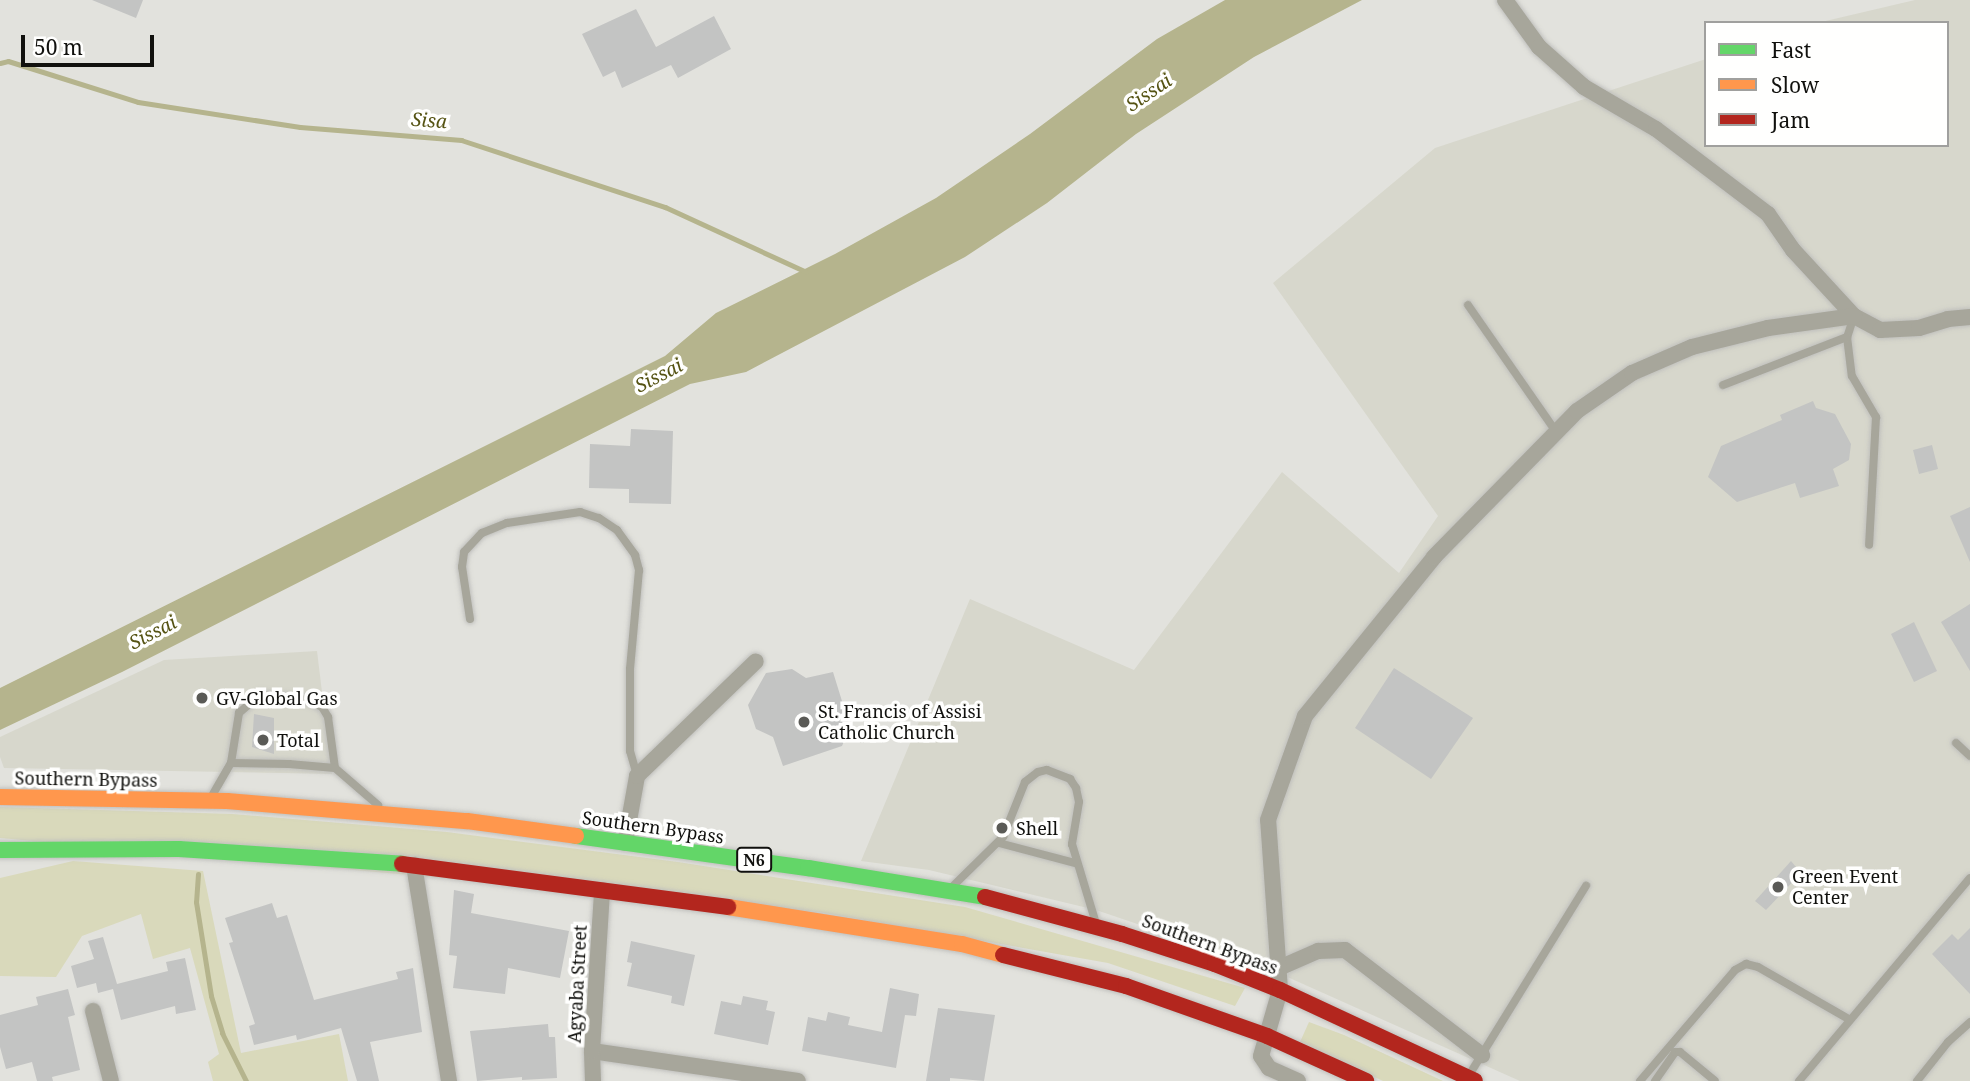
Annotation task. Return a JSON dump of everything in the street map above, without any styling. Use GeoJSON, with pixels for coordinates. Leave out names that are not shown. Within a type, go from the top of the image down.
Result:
{"type":"FeatureCollection","features":[{"type":"Feature","properties":{"kind":"highway","name":"Southern Bypass"},"geometry":{"type":"LineString","coordinates":[[0,797],[210,800],[467,821],[808,867],[986,897],[1097,927],[1215,964],[1280,990],[1471,1079]]}},
{"type":"Feature","properties":{"kind":"highway"},"geometry":{"type":"LineString","coordinates":[[0,850],[179,849],[414,866],[780,914],[962,944],[1126,986],[1268,1036],[1366,1081]]}},
{"type":"Feature","properties":{"kind":"street"},"geometry":{"type":"LineString","coordinates":[[1505,0],[1539,47],[1584,88],[1656,129],[1768,214],[1793,250],[1854,316],[1880,330],[1919,328],[1948,319],[1970,317]]}},
{"type":"Feature","properties":{"kind":"street"},"geometry":{"type":"LineString","coordinates":[[1298,1081],[1269,1068],[1261,1056],[1280,990],[1268,820],[1306,716],[1434,557],[1555,430],[1577,411],[1632,373],[1692,347],[1768,328],[1854,316]]}},
{"type":"Feature","properties":{"kind":"street"},"geometry":{"type":"LineString","coordinates":[[625,843],[637,776],[756,661]]}},
{"type":"Feature","properties":{"kind":"street"},"geometry":{"type":"LineString","coordinates":[[414,866],[449,1081]]}},
{"type":"Feature","properties":{"kind":"street","name":"Agyaba Street"},"geometry":{"type":"LineString","coordinates":[[593,1081],[592,1051],[602,890]]}},
{"type":"Feature","properties":{"kind":"street"},"geometry":{"type":"LineString","coordinates":[[1279,968],[1318,951],[1345,950],[1482,1055]]}},
{"type":"Feature","properties":{"kind":"street"},"geometry":{"type":"LineString","coordinates":[[93,1011],[111,1081]]}},
{"type":"Feature","properties":{"kind":"street"},"geometry":{"type":"LineString","coordinates":[[592,1051],[798,1081]]}},
{"type":"Feature","properties":{"kind":"lane"},"geometry":{"type":"LineString","coordinates":[[1468,304],[1555,430]]}},
{"type":"Feature","properties":{"kind":"lane"},"geometry":{"type":"LineString","coordinates":[[1854,316],[1847,337],[1852,376],[1876,417],[1869,545]]}},
{"type":"Feature","properties":{"kind":"lane"},"geometry":{"type":"LineString","coordinates":[[1723,386],[1847,337]]}},
{"type":"Feature","properties":{"kind":"lane"},"geometry":{"type":"LineString","coordinates":[[470,619],[462,567],[464,552],[482,533],[507,523],[580,512],[599,518],[617,530],[635,555],[639,570],[630,669],[630,751],[637,776]]}},
{"type":"Feature","properties":{"kind":"lane"},"geometry":{"type":"LineString","coordinates":[[210,800],[232,763],[239,713],[260,695],[308,700],[322,707],[328,717],[335,768]]}},
{"type":"Feature","properties":{"kind":"lane"},"geometry":{"type":"LineString","coordinates":[[1956,743],[1970,756]]}},
{"type":"Feature","properties":{"kind":"lane"},"geometry":{"type":"LineString","coordinates":[[232,763],[335,768],[388,814]]}},
{"type":"Feature","properties":{"kind":"lane"},"geometry":{"type":"LineString","coordinates":[[948,891],[999,843],[1025,782],[1038,772],[1047,770],[1070,779],[1076,788],[1079,802],[1072,844],[1097,927]]}},
{"type":"Feature","properties":{"kind":"lane"},"geometry":{"type":"LineString","coordinates":[[999,843],[1076,863]]}},
{"type":"Feature","properties":{"kind":"lane"},"geometry":{"type":"LineString","coordinates":[[1799,1081],[1970,878]]}},
{"type":"Feature","properties":{"kind":"lane"},"geometry":{"type":"LineString","coordinates":[[1471,1079],[1482,1055],[1586,886]]}},
{"type":"Feature","properties":{"kind":"lane"},"geometry":{"type":"LineString","coordinates":[[1640,1081],[1735,970],[1746,964],[1758,967],[1850,1020]]}},
{"type":"Feature","properties":{"kind":"lane"},"geometry":{"type":"LineString","coordinates":[[1917,1081],[1948,1042],[1970,1022]]}},
{"type":"Feature","properties":{"kind":"lane"},"geometry":{"type":"LineString","coordinates":[[1655,1081],[1675,1052],[1679,1052],[1715,1081]]}},
{"type":"Feature","properties":{"kind":"shaded area"},"geometry":{"type":"Polygon","coordinates":[[[1915,0],[1970,0],[1970,1081],[1520,1081],[1265,967],[1096,910],[929,870],[861,861],[970,599],[1134,670],[1282,472],[1399,573],[1438,516],[1273,283],[1435,148],[1704,60],[1704,147],[1949,147],[1949,21],[1826,21],[1915,0]]]}},
{"type":"Feature","properties":{"kind":"shaded area","name":"GV-Global Gas"},"geometry":{"type":"Polygon","coordinates":[[[317,651],[332,774],[4,768],[0,757],[0,737],[164,660],[317,651]]]}},
{"type":"Feature","properties":{"kind":"shaded area"},"geometry":{"type":"Polygon","coordinates":[[[0,807],[232,814],[447,832],[678,862],[965,907],[1245,988],[1235,1006],[1108,963],[819,912],[0,838],[0,807]]]}},
{"type":"Feature","properties":{"kind":"shaded area"},"geometry":{"type":"Polygon","coordinates":[[[73,861],[203,871],[241,1053],[339,1034],[348,1081],[213,1081],[208,1062],[219,1054],[190,948],[153,959],[141,914],[82,936],[56,977],[0,976],[0,878],[73,861]]]}},
{"type":"Feature","properties":{"kind":"shaded area"},"geometry":{"type":"Polygon","coordinates":[[[1309,1022],[1344,1035],[1443,1081],[1383,1081],[1300,1042],[1309,1022]]]}},
{"type":"Feature","properties":{"kind":"water","name":"Sissai"},"geometry":{"type":"Polygon","coordinates":[[[1225,0],[1362,0],[1254,57],[1136,134],[1047,203],[965,257],[746,372],[690,384],[122,672],[0,730],[0,688],[665,356],[716,313],[835,254],[936,198],[1030,134],[1157,39],[1225,0]]]}},
{"type":"Feature","properties":{"kind":"building"},"geometry":{"type":"Polygon","coordinates":[[[92,0],[143,0],[136,18],[92,0]]]}},
{"type":"Feature","properties":{"kind":"building"},"geometry":{"type":"Polygon","coordinates":[[[636,9],[656,47],[714,16],[731,49],[678,78],[671,65],[622,88],[615,71],[603,77],[582,34],[636,9]]]}},
{"type":"Feature","properties":{"kind":"building"},"geometry":{"type":"Polygon","coordinates":[[[1813,401],[1816,408],[1835,414],[1851,444],[1849,460],[1833,469],[1839,486],[1800,498],[1795,483],[1737,502],[1708,477],[1721,446],[1782,420],[1780,415],[1813,401]]]}},
{"type":"Feature","properties":{"kind":"building"},"geometry":{"type":"Polygon","coordinates":[[[631,429],[673,431],[671,504],[629,503],[629,489],[589,488],[590,444],[630,446],[631,429]]]}},
{"type":"Feature","properties":{"kind":"building"},"geometry":{"type":"Polygon","coordinates":[[[1932,445],[1938,469],[1919,474],[1913,450],[1932,445]]]}},
{"type":"Feature","properties":{"kind":"building"},"geometry":{"type":"Polygon","coordinates":[[[1970,507],[1970,562],[1950,516],[1970,507]]]}},
{"type":"Feature","properties":{"kind":"building"},"geometry":{"type":"Polygon","coordinates":[[[1970,604],[1970,671],[1941,622],[1970,604]]]}},
{"type":"Feature","properties":{"kind":"building"},"geometry":{"type":"Polygon","coordinates":[[[1914,622],[1937,671],[1914,682],[1891,634],[1914,622]]]}},
{"type":"Feature","properties":{"kind":"building"},"geometry":{"type":"Polygon","coordinates":[[[1394,668],[1473,718],[1431,779],[1355,728],[1394,668]]]}},
{"type":"Feature","properties":{"kind":"building"},"geometry":{"type":"Polygon","coordinates":[[[792,669],[806,678],[833,672],[850,727],[842,746],[783,766],[773,737],[756,729],[748,705],[766,673],[792,669]]]}},
{"type":"Feature","properties":{"kind":"building","name":"Total"},"geometry":{"type":"Polygon","coordinates":[[[254,714],[274,718],[274,754],[252,747],[254,714]]]}},
{"type":"Feature","properties":{"kind":"building","name":"Green Event Center"},"geometry":{"type":"Polygon","coordinates":[[[1791,861],[1801,873],[1766,910],[1755,901],[1791,861]]]}},
{"type":"Feature","properties":{"kind":"building"},"geometry":{"type":"Polygon","coordinates":[[[454,890],[474,894],[471,913],[569,931],[560,978],[508,968],[505,994],[453,988],[457,956],[449,955],[454,890]]]}},
{"type":"Feature","properties":{"kind":"building"},"geometry":{"type":"Polygon","coordinates":[[[272,903],[277,918],[287,915],[314,1000],[398,979],[396,972],[413,968],[422,1032],[370,1042],[379,1081],[357,1081],[341,1028],[297,1040],[296,1035],[254,1045],[249,1026],[255,1024],[229,943],[233,942],[225,918],[272,903]]]}},
{"type":"Feature","properties":{"kind":"building"},"geometry":{"type":"Polygon","coordinates":[[[1970,928],[1970,994],[1932,954],[1952,934],[1958,940],[1970,928]]]}},
{"type":"Feature","properties":{"kind":"building"},"geometry":{"type":"Polygon","coordinates":[[[103,937],[117,984],[168,971],[166,962],[185,958],[196,1010],[176,1014],[175,1006],[121,1020],[113,989],[98,993],[96,983],[77,988],[71,966],[94,959],[88,941],[103,937]]]}},
{"type":"Feature","properties":{"kind":"building"},"geometry":{"type":"Polygon","coordinates":[[[631,941],[695,955],[684,1006],[671,1003],[672,996],[627,986],[632,963],[627,962],[631,941]]]}},
{"type":"Feature","properties":{"kind":"building"},"geometry":{"type":"Polygon","coordinates":[[[890,988],[919,994],[916,1016],[905,1015],[896,1068],[802,1051],[808,1017],[826,1021],[828,1012],[850,1017],[848,1025],[882,1032],[890,988]]]}},
{"type":"Feature","properties":{"kind":"building"},"geometry":{"type":"Polygon","coordinates":[[[68,989],[75,1015],[68,1017],[80,1070],[52,1077],[53,1081],[37,1081],[32,1062],[6,1069],[0,1047],[0,1015],[38,1005],[36,997],[68,989]]]}},
{"type":"Feature","properties":{"kind":"building"},"geometry":{"type":"Polygon","coordinates":[[[743,996],[768,1001],[766,1010],[775,1012],[768,1045],[714,1034],[721,1001],[741,1005],[743,996]]]}},
{"type":"Feature","properties":{"kind":"building"},"geometry":{"type":"Polygon","coordinates":[[[938,1008],[995,1015],[984,1081],[950,1078],[950,1081],[926,1081],[938,1008]]]}},
{"type":"Feature","properties":{"kind":"building"},"geometry":{"type":"Polygon","coordinates":[[[548,1024],[549,1037],[555,1037],[557,1078],[522,1080],[522,1077],[477,1081],[470,1031],[548,1024]]]}},
{"type":"Feature","properties":{"kind":"waterway","name":"Sisa"},"geometry":{"type":"LineString","coordinates":[[0,63],[8,61],[138,102],[300,127],[461,140],[665,207],[806,272]]}},
{"type":"Feature","properties":{"kind":"waterway"},"geometry":{"type":"LineString","coordinates":[[198,874],[196,902],[211,996],[222,1033],[246,1081]]}},
{"type":"Feature","properties":{"kind":"traffic: fast"},"geometry":{"type":"LineString","coordinates":[[576,836],[808,868],[985,897]]}},
{"type":"Feature","properties":{"kind":"traffic: fast"},"geometry":{"type":"LineString","coordinates":[[0,850],[179,849],[402,864]]}},
{"type":"Feature","properties":{"kind":"traffic: slow"},"geometry":{"type":"LineString","coordinates":[[0,797],[227,801],[467,821],[576,836]]}},
{"type":"Feature","properties":{"kind":"traffic: slow"},"geometry":{"type":"LineString","coordinates":[[728,907],[962,944],[1003,955]]}},
{"type":"Feature","properties":{"kind":"traffic: jam"},"geometry":{"type":"LineString","coordinates":[[402,864],[728,907]]}},
{"type":"Feature","properties":{"kind":"traffic: jam"},"geometry":{"type":"LineString","coordinates":[[985,897],[1122,934],[1215,964],[1280,990],[1475,1081]]}},
{"type":"Feature","properties":{"kind":"traffic: jam"},"geometry":{"type":"LineString","coordinates":[[1003,955],[1126,986],[1267,1036],[1366,1081]]}},
{"type":"Feature","properties":{"kind":"place","name":"GV-Global Gas"},"geometry":{"type":"Point","coordinates":[202,698]}},
{"type":"Feature","properties":{"kind":"place","name":"St. Francis of Assisi Catholic Church"},"geometry":{"type":"Point","coordinates":[804,722]}},
{"type":"Feature","properties":{"kind":"place","name":"Total"},"geometry":{"type":"Point","coordinates":[263,740]}},
{"type":"Feature","properties":{"kind":"place","name":"Shell"},"geometry":{"type":"Point","coordinates":[1002,828]}},
{"type":"Feature","properties":{"kind":"place","name":"Green Event Center"},"geometry":{"type":"Point","coordinates":[1778,887]}}]}
